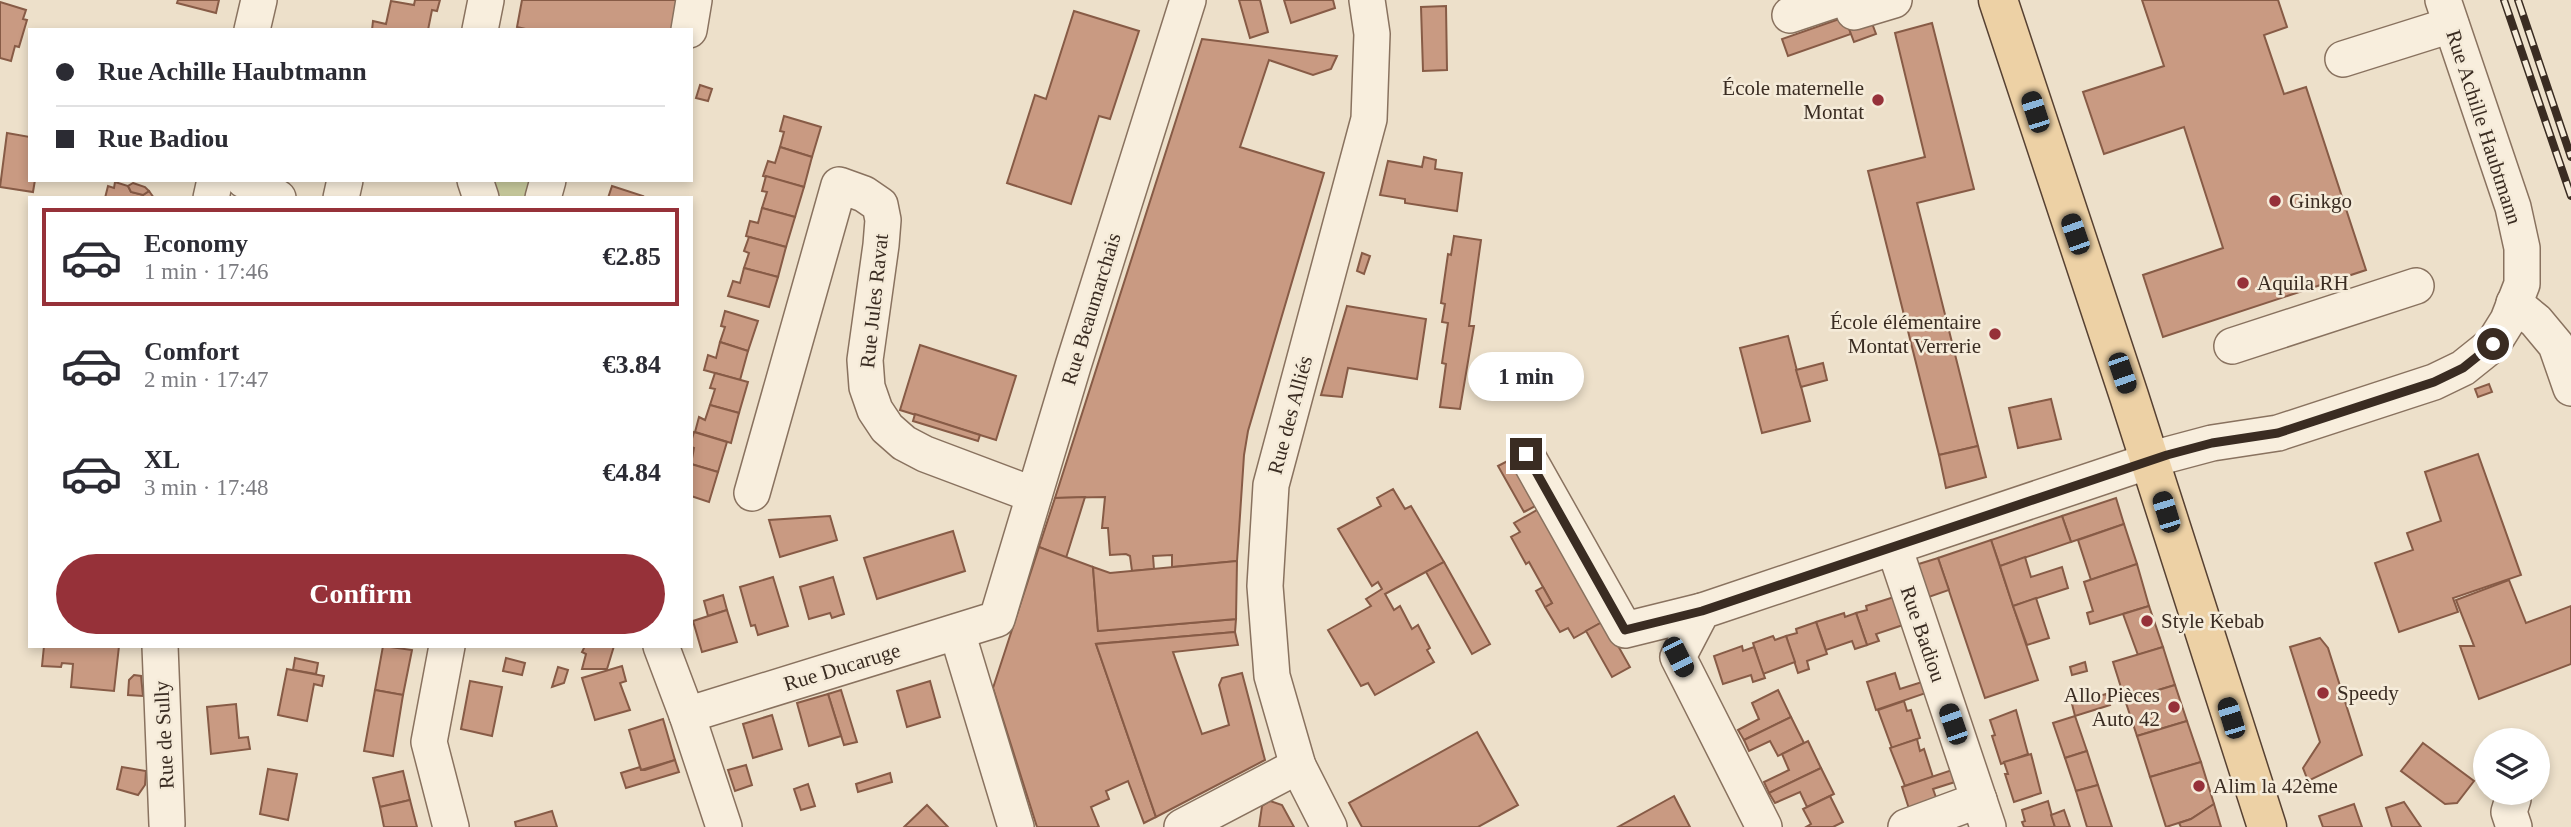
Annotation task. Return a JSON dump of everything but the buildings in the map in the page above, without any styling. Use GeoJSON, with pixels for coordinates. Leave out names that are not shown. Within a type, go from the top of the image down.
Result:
{"type":"FeatureCollection","features":[{"type":"Feature","properties":{"kind":"main road"},"geometry":{"type":"LineString","coordinates":[[1998,0],[2267,827]]}},
{"type":"Feature","properties":{"kind":"street"},"geometry":{"type":"LineString","coordinates":[[252,28],[259,0]]}},
{"type":"Feature","properties":{"kind":"street"},"geometry":{"type":"LineString","coordinates":[[689,28],[694,0]]}},
{"type":"Feature","properties":{"kind":"street","name":"Rue Beaumarchais"},"geometry":{"type":"LineString","coordinates":[[997,619],[1188,0]]}},
{"type":"Feature","properties":{"kind":"street","name":"Rue des Alliés"},"geometry":{"type":"LineString","coordinates":[[1329,827],[1298,766],[1272,676],[1265,586],[1271,485],[1369,119],[1372,34],[1367,0]]}},
{"type":"Feature","properties":{"kind":"street"},"geometry":{"type":"LineString","coordinates":[[1790,15],[1835,0]]}},
{"type":"Feature","properties":{"kind":"street"},"geometry":{"type":"LineString","coordinates":[[1850,0],[1854,12],[1894,0]]}},
{"type":"Feature","properties":{"kind":"street"},"geometry":{"type":"LineString","coordinates":[[2343,59],[2447,13]]}},
{"type":"Feature","properties":{"kind":"street","name":"Rue Achille Haubtmann"},"geometry":{"type":"LineString","coordinates":[[2150,461],[2212,443],[2278,433],[2434,382],[2463,368],[2493,344],[2508,320],[2522,284],[2522,248],[2513,207],[2447,13]]}},
{"type":"Feature","properties":{"kind":"street"},"geometry":{"type":"LineString","coordinates":[[248,182],[274,196]]}},
{"type":"Feature","properties":{"kind":"street","name":"Rue Jules Ravat"},"geometry":{"type":"LineString","coordinates":[[752,493],[839,185],[864,194],[880,205],[883,220],[865,360],[867,387],[875,410],[887,428],[904,443],[925,454],[1034,495]]}},
{"type":"Feature","properties":{"kind":"street"},"geometry":{"type":"LineString","coordinates":[[2232,346],[2416,286]]}},
{"type":"Feature","properties":{"kind":"street"},"geometry":{"type":"LineString","coordinates":[[2514,303],[2536,321],[2556,345],[2571,388]]}},
{"type":"Feature","properties":{"kind":"street"},"geometry":{"type":"LineString","coordinates":[[1526,454],[1625,630],[1702,611],[2150,461]]}},
{"type":"Feature","properties":{"kind":"street","name":"Rue Badiou"},"geometry":{"type":"LineString","coordinates":[[1894,547],[1983,814],[1906,827]]}},
{"type":"Feature","properties":{"kind":"street"},"geometry":{"type":"LineString","coordinates":[[1702,611],[1678,657],[1764,827]]}},
{"type":"Feature","properties":{"kind":"street","name":"Rue Ducaruge"},"geometry":{"type":"LineString","coordinates":[[687,715],[997,619]]}},
{"type":"Feature","properties":{"kind":"street"},"geometry":{"type":"LineString","coordinates":[[957,632],[1016,827]]}},
{"type":"Feature","properties":{"kind":"street","name":"Rue de Sully"},"geometry":{"type":"LineString","coordinates":[[160,648],[167,826]]}},
{"type":"Feature","properties":{"kind":"street"},"geometry":{"type":"LineString","coordinates":[[447,648],[429,742],[451,827]]}},
{"type":"Feature","properties":{"kind":"street"},"geometry":{"type":"LineString","coordinates":[[662,648],[724,827]]}},
{"type":"Feature","properties":{"kind":"street"},"geometry":{"type":"LineString","coordinates":[[1182,827],[1298,766]]}},
{"type":"Feature","properties":{"kind":"green space"},"geometry":{"type":"Polygon","coordinates":[[[493,182],[538,182],[528,196],[501,196],[493,182]]]}},
{"type":"Feature","properties":{"kind":"railway"},"geometry":{"type":"LineString","coordinates":[[2504,0],[2571,196]]}},
{"type":"Feature","properties":{"kind":"railway"},"geometry":{"type":"LineString","coordinates":[[2518,0],[2571,157]]}},
{"type":"Feature","properties":{"kind":"place","name":"École maternelle Montat"},"geometry":{"type":"Point","coordinates":[1878,100]}},
{"type":"Feature","properties":{"kind":"place","name":"Ginkgo"},"geometry":{"type":"Point","coordinates":[2275,201]}},
{"type":"Feature","properties":{"kind":"place","name":"Aquila RH"},"geometry":{"type":"Point","coordinates":[2243,283]}},
{"type":"Feature","properties":{"kind":"place","name":"École élémentaire Montat Verrerie"},"geometry":{"type":"Point","coordinates":[1995,334]}},
{"type":"Feature","properties":{"kind":"place","name":"Style Kebab"},"geometry":{"type":"Point","coordinates":[2147,621]}},
{"type":"Feature","properties":{"kind":"place","name":"Speedy"},"geometry":{"type":"Point","coordinates":[2323,693]}},
{"type":"Feature","properties":{"kind":"place","name":"Allo Pièces Auto 42"},"geometry":{"type":"Point","coordinates":[2174,707]}},
{"type":"Feature","properties":{"kind":"place","name":"Alim la 42ème"},"geometry":{"type":"Point","coordinates":[2199,786]}},
{"type":"Feature","properties":{"kind":"route"},"geometry":{"type":"LineString","coordinates":[[1526,454],[1625,630],[1702,611],[2167,455],[2212,443],[2278,433],[2434,382],[2463,368],[2493,344]]}}]}
